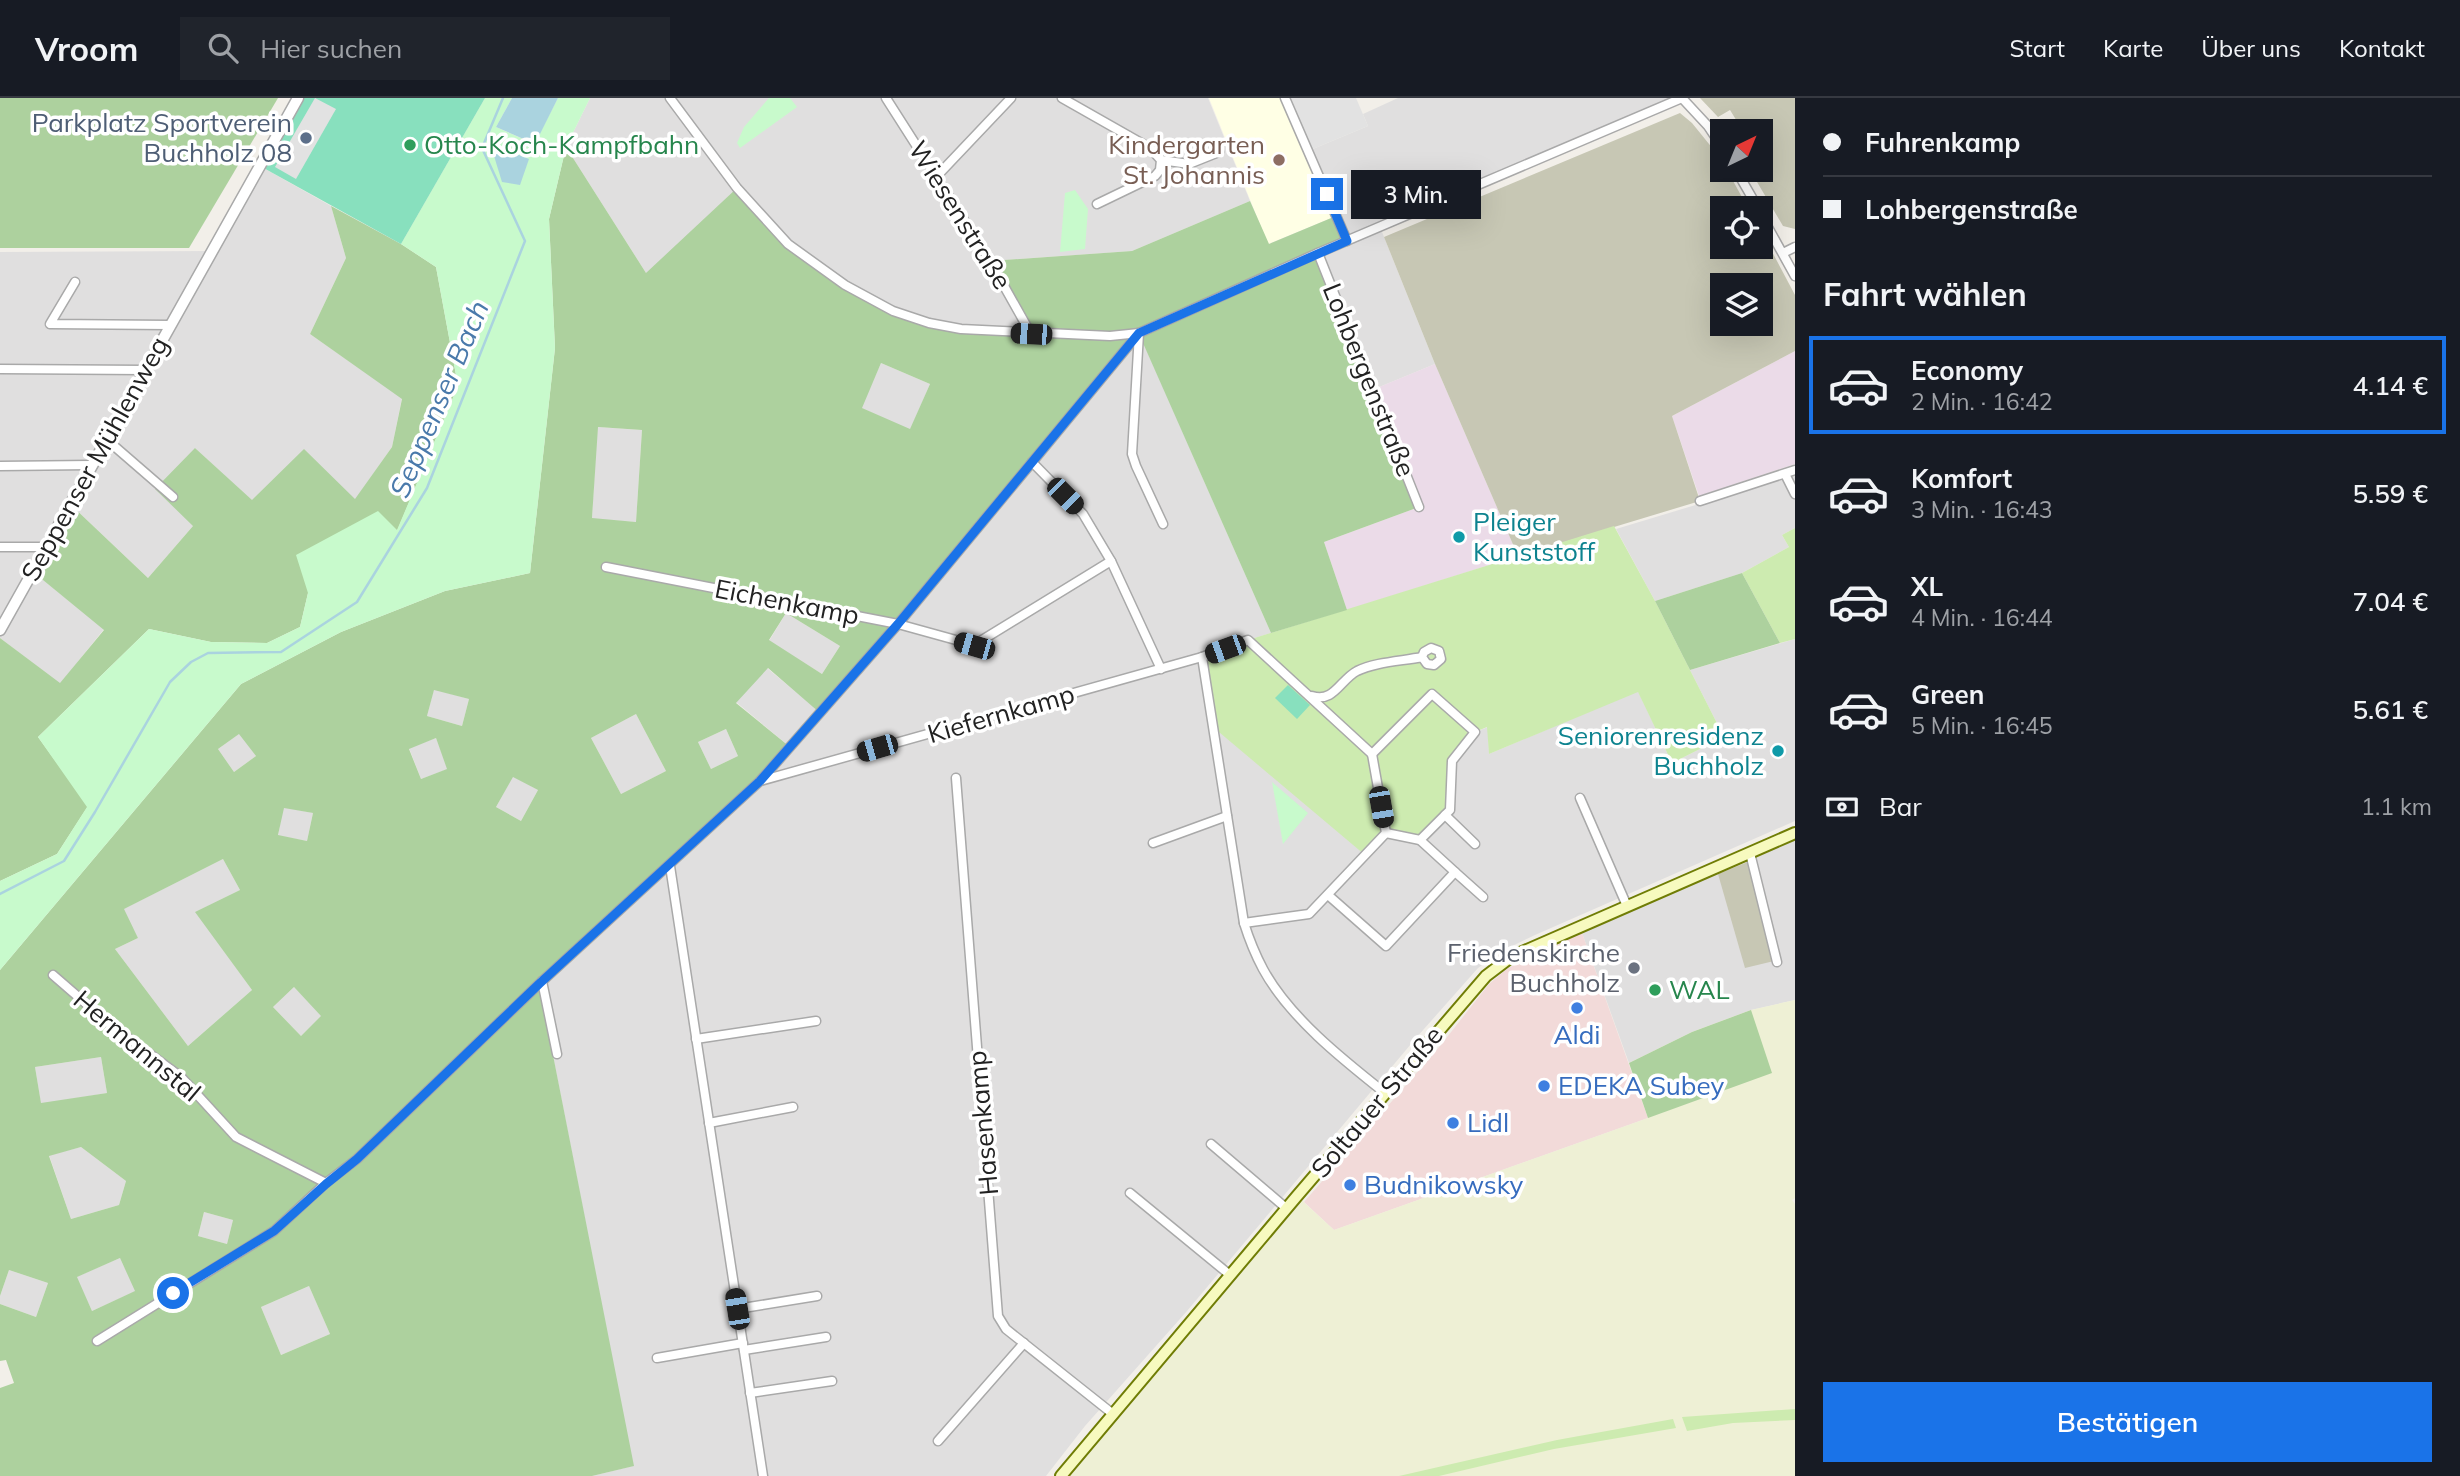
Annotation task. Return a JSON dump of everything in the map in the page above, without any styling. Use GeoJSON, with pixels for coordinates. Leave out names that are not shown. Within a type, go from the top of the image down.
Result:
{"type":"FeatureCollection","features":[{"type":"Feature","properties":{"kind":"main road","name":"Soltauer Straße"},"geometry":{"type":"LineString","coordinates":[[1061,1476],[1472,991],[1500,964],[1795,833]]}},
{"type":"Feature","properties":{"kind":"street","name":"Seppenser Mühlenweg"},"geometry":{"type":"LineString","coordinates":[[0,630],[298,98]]}},
{"type":"Feature","properties":{"kind":"street","name":"Lohbergenstraße"},"geometry":{"type":"LineString","coordinates":[[670,98],[720,167],[788,244],[845,285],[893,311],[929,323],[961,329],[1110,336],[1139,333],[1318,253],[1682,98]]}},
{"type":"Feature","properties":{"kind":"street","name":"Wiesenstraße"},"geometry":{"type":"LineString","coordinates":[[886,98],[990,261],[1031,334]]}},
{"type":"Feature","properties":{"kind":"street"},"geometry":{"type":"LineString","coordinates":[[937,176],[1011,98]]}},
{"type":"Feature","properties":{"kind":"street"},"geometry":{"type":"LineString","coordinates":[[1062,98],[1150,148],[1161,160],[1189,164],[1219,152]]}},
{"type":"Feature","properties":{"kind":"street","name":"Lohbergenstraße"},"geometry":{"type":"LineString","coordinates":[[1286,98],[1347,241]]}},
{"type":"Feature","properties":{"kind":"street"},"geometry":{"type":"LineString","coordinates":[[1682,98],[1710,130]]}},
{"type":"Feature","properties":{"kind":"street"},"geometry":{"type":"LineString","coordinates":[[1097,204],[1155,176],[1160,170],[1161,160]]}},
{"type":"Feature","properties":{"kind":"street"},"geometry":{"type":"LineString","coordinates":[[1773,236],[1795,276]]}},
{"type":"Feature","properties":{"kind":"street"},"geometry":{"type":"LineString","coordinates":[[1783,253],[1795,247]]}},
{"type":"Feature","properties":{"kind":"street","name":"Lohbergenstraße"},"geometry":{"type":"LineString","coordinates":[[1318,253],[1419,507]]}},
{"type":"Feature","properties":{"kind":"street","name":"Seppenser Mühlenweg"},"geometry":{"type":"LineString","coordinates":[[75,282],[50,324],[170,324]]}},
{"type":"Feature","properties":{"kind":"street"},"geometry":{"type":"LineString","coordinates":[[97,1341],[274,1231],[367,1150],[542,981],[760,781],[898,624],[1139,333]]}},
{"type":"Feature","properties":{"kind":"street"},"geometry":{"type":"LineString","coordinates":[[1139,333],[1132,454],[1163,524]]}},
{"type":"Feature","properties":{"kind":"street"},"geometry":{"type":"LineString","coordinates":[[0,369],[145,370]]}},
{"type":"Feature","properties":{"kind":"street"},"geometry":{"type":"LineString","coordinates":[[106,439],[173,497]]}},
{"type":"Feature","properties":{"kind":"street"},"geometry":{"type":"LineString","coordinates":[[1031,462],[1083,513],[1111,561],[1161,669]]}},
{"type":"Feature","properties":{"kind":"street"},"geometry":{"type":"LineString","coordinates":[[0,466],[91,465]]}},
{"type":"Feature","properties":{"kind":"street"},"geometry":{"type":"LineString","coordinates":[[1700,501],[1795,470]]}},
{"type":"Feature","properties":{"kind":"street"},"geometry":{"type":"LineString","coordinates":[[1785,474],[1795,494]]}},
{"type":"Feature","properties":{"kind":"street"},"geometry":{"type":"LineString","coordinates":[[0,547],[45,547]]}},
{"type":"Feature","properties":{"kind":"street","name":"Eichenkamp"},"geometry":{"type":"LineString","coordinates":[[606,567],[898,624],[974,646],[1111,561]]}},
{"type":"Feature","properties":{"kind":"street","name":"Kiefernkamp"},"geometry":{"type":"LineString","coordinates":[[760,781],[1161,669],[1248,640],[1307,695]]}},
{"type":"Feature","properties":{"kind":"street"},"geometry":{"type":"LineString","coordinates":[[1202,657],[1244,923],[1264,971],[1280,996],[1305,1024],[1385,1093]]}},
{"type":"Feature","properties":{"kind":"street"},"geometry":{"type":"LineString","coordinates":[[1307,695],[1322,699],[1356,672],[1422,657]]}},
{"type":"Feature","properties":{"kind":"street"},"geometry":{"type":"LineString","coordinates":[[1372,754],[1432,694],[1475,732],[1452,761],[1450,810],[1420,840]]}},
{"type":"Feature","properties":{"kind":"street"},"geometry":{"type":"LineString","coordinates":[[1307,695],[1372,754],[1386,833]]}},
{"type":"Feature","properties":{"kind":"street","name":"Hasenkamp"},"geometry":{"type":"LineString","coordinates":[[956,778],[998,1316],[1006,1329],[1113,1414]]}},
{"type":"Feature","properties":{"kind":"street"},"geometry":{"type":"LineString","coordinates":[[1580,798],[1627,906]]}},
{"type":"Feature","properties":{"kind":"street"},"geometry":{"type":"LineString","coordinates":[[1445,815],[1475,844]]}},
{"type":"Feature","properties":{"kind":"street"},"geometry":{"type":"LineString","coordinates":[[1153,843],[1227,816]]}},
{"type":"Feature","properties":{"kind":"street"},"geometry":{"type":"LineString","coordinates":[[1244,923],[1309,914],[1386,833]]}},
{"type":"Feature","properties":{"kind":"street"},"geometry":{"type":"LineString","coordinates":[[1386,833],[1420,840],[1483,897]]}},
{"type":"Feature","properties":{"kind":"street"},"geometry":{"type":"LineString","coordinates":[[1750,853],[1777,962]]}},
{"type":"Feature","properties":{"kind":"street"},"geometry":{"type":"LineString","coordinates":[[670,866],[763,1476]]}},
{"type":"Feature","properties":{"kind":"street"},"geometry":{"type":"LineString","coordinates":[[1328,895],[1386,946],[1455,872]]}},
{"type":"Feature","properties":{"kind":"street","name":"Hermannstal"},"geometry":{"type":"LineString","coordinates":[[53,975],[113,1027],[181,1077],[236,1137],[326,1184]]}},
{"type":"Feature","properties":{"kind":"street"},"geometry":{"type":"LineString","coordinates":[[542,981],[557,1054]]}},
{"type":"Feature","properties":{"kind":"street"},"geometry":{"type":"LineString","coordinates":[[696,1039],[816,1021]]}},
{"type":"Feature","properties":{"kind":"street"},"geometry":{"type":"LineString","coordinates":[[709,1123],[793,1107]]}},
{"type":"Feature","properties":{"kind":"street"},"geometry":{"type":"LineString","coordinates":[[1211,1144],[1286,1208]]}},
{"type":"Feature","properties":{"kind":"street"},"geometry":{"type":"LineString","coordinates":[[1130,1193],[1230,1275]]}},
{"type":"Feature","properties":{"kind":"street"},"geometry":{"type":"LineString","coordinates":[[737,1309],[817,1296]]}},
{"type":"Feature","properties":{"kind":"street"},"geometry":{"type":"LineString","coordinates":[[657,1358],[826,1337]]}},
{"type":"Feature","properties":{"kind":"street"},"geometry":{"type":"LineString","coordinates":[[938,1441],[1024,1343]]}},
{"type":"Feature","properties":{"kind":"street"},"geometry":{"type":"LineString","coordinates":[[750,1393],[832,1381]]}},
{"type":"Feature","properties":{"kind":"shaded area","name":"Parkplatz Sportverein Buchholz 08"},"geometry":{"type":"Polygon","coordinates":[[[315,98],[336,109],[296,179],[275,167],[315,98]]]}},
{"type":"Feature","properties":{"kind":"shaded area"},"geometry":{"type":"Polygon","coordinates":[[[590,98],[1208,98],[1250,201],[1132,251],[991,261],[1031,334],[961,329],[646,273],[566,147],[590,98]]]}},
{"type":"Feature","properties":{"kind":"shaded area"},"geometry":{"type":"Polygon","coordinates":[[[1209,98],[1285,98],[1336,216],[1268,244],[1209,98]]]}},
{"type":"Feature","properties":{"kind":"shaded area"},"geometry":{"type":"Polygon","coordinates":[[[1286,98],[1356,98],[1368,126],[1308,151],[1286,98]]]}},
{"type":"Feature","properties":{"kind":"shaded area"},"geometry":{"type":"Polygon","coordinates":[[[1398,98],[1682,98],[1380,227],[1435,364],[1372,390],[1318,253],[1346,241],[1308,151],[1368,126],[1363,114],[1398,98]]]}},
{"type":"Feature","properties":{"kind":"shaded area"},"geometry":{"type":"Polygon","coordinates":[[[1700,98],[1795,98],[1795,229],[1783,226],[1773,209],[1773,196],[1765,196],[1757,182],[1773,182],[1773,119],[1736,119],[1730,110],[1718,117],[1700,98]]]}},
{"type":"Feature","properties":{"kind":"shaded area"},"geometry":{"type":"Polygon","coordinates":[[[1680,113],[1710,145],[1710,182],[1734,182],[1741,196],[1710,196],[1710,259],[1773,259],[1773,254],[1795,295],[1795,351],[1672,416],[1700,501],[1518,556],[1435,364],[1384,237],[1680,113]]]}},
{"type":"Feature","properties":{"kind":"shaded area"},"geometry":{"type":"Polygon","coordinates":[[[260,166],[331,206],[346,258],[310,334],[402,398],[392,447],[355,500],[252,501],[195,448],[193,526],[148,578],[70,504],[32,571],[104,629],[60,684],[0,638],[0,252],[211,251],[260,166]]]}},
{"type":"Feature","properties":{"kind":"shaded area"},"geometry":{"type":"Polygon","coordinates":[[[1139,333],[1271,633],[1248,640],[1450,768],[1475,732],[1488,727],[1489,754],[1638,691],[1672,763],[1724,737],[1690,670],[1795,639],[1795,821],[1535,935],[1500,952],[1478,968],[1187,1311],[1085,1426],[1046,1476],[592,1476],[633,1466],[539,984],[790,747],[736,702],[767,668],[820,712],[1139,333]]]}},
{"type":"Feature","properties":{"kind":"shaded area"},"geometry":{"type":"Polygon","coordinates":[[[1795,351],[1795,464],[1699,496],[1672,416],[1795,351]]]}},
{"type":"Feature","properties":{"kind":"shaded area"},"geometry":{"type":"Polygon","coordinates":[[[881,363],[930,384],[910,430],[861,408],[881,363]]]}},
{"type":"Feature","properties":{"kind":"shaded area"},"geometry":{"type":"Polygon","coordinates":[[[1435,364],[1518,556],[1347,610],[1324,542],[1419,507],[1372,390],[1435,364]]]}},
{"type":"Feature","properties":{"kind":"shaded area"},"geometry":{"type":"Polygon","coordinates":[[[597,427],[642,430],[636,522],[592,519],[597,427]]]}},
{"type":"Feature","properties":{"kind":"shaded area"},"geometry":{"type":"Polygon","coordinates":[[[1795,475],[1795,528],[1782,535],[1789,547],[1742,573],[1655,601],[1616,529],[1795,475]]]}},
{"type":"Feature","properties":{"kind":"shaded area"},"geometry":{"type":"Polygon","coordinates":[[[786,613],[840,646],[822,674],[769,641],[786,613]]]}},
{"type":"Feature","properties":{"kind":"shaded area"},"geometry":{"type":"Polygon","coordinates":[[[434,689],[469,699],[462,726],[427,716],[434,689]]]}},
{"type":"Feature","properties":{"kind":"shaded area"},"geometry":{"type":"Polygon","coordinates":[[[636,714],[666,771],[621,794],[591,738],[636,714]]]}},
{"type":"Feature","properties":{"kind":"shaded area"},"geometry":{"type":"Polygon","coordinates":[[[726,729],[738,756],[711,769],[698,742],[726,729]]]}},
{"type":"Feature","properties":{"kind":"shaded area"},"geometry":{"type":"Polygon","coordinates":[[[240,733],[256,756],[234,772],[218,749],[240,733]]]}},
{"type":"Feature","properties":{"kind":"shaded area"},"geometry":{"type":"Polygon","coordinates":[[[436,738],[448,769],[421,779],[409,748],[436,738]]]}},
{"type":"Feature","properties":{"kind":"shaded area"},"geometry":{"type":"Polygon","coordinates":[[[513,776],[538,790],[521,821],[496,807],[513,776]]]}},
{"type":"Feature","properties":{"kind":"shaded area"},"geometry":{"type":"Polygon","coordinates":[[[283,807],[313,813],[307,841],[278,836],[283,807]]]}},
{"type":"Feature","properties":{"kind":"shaded area"},"geometry":{"type":"Polygon","coordinates":[[[1795,839],[1795,1000],[1751,1010],[1692,1032],[1629,1063],[1582,933],[1795,839]]]}},
{"type":"Feature","properties":{"kind":"shaded area"},"geometry":{"type":"Polygon","coordinates":[[[223,859],[240,890],[196,912],[252,990],[188,1046],[115,949],[138,938],[123,909],[223,859]]]}},
{"type":"Feature","properties":{"kind":"shaded area"},"geometry":{"type":"Polygon","coordinates":[[[1750,861],[1774,961],[1745,968],[1718,874],[1750,861]]]}},
{"type":"Feature","properties":{"kind":"shaded area"},"geometry":{"type":"Polygon","coordinates":[[[1582,933],[1648,1118],[1334,1230],[1304,1202],[1440,1046],[1489,984],[1508,968],[1582,933]]]}},
{"type":"Feature","properties":{"kind":"shaded area"},"geometry":{"type":"Polygon","coordinates":[[[294,987],[322,1016],[301,1036],[273,1007],[294,987]]]}},
{"type":"Feature","properties":{"kind":"shaded area"},"geometry":{"type":"Polygon","coordinates":[[[1795,1000],[1795,1198],[1792,1200],[1795,1204],[1795,1476],[1061,1476],[1297,1196],[1334,1230],[1648,1118],[1629,1063],[1692,1032],[1751,1010],[1795,1000]]]}},
{"type":"Feature","properties":{"kind":"shaded area"},"geometry":{"type":"Polygon","coordinates":[[[101,1057],[107,1093],[41,1104],[35,1067],[101,1057]]]}},
{"type":"Feature","properties":{"kind":"shaded area"},"geometry":{"type":"Polygon","coordinates":[[[81,1147],[126,1181],[119,1205],[71,1219],[49,1155],[81,1147]]]}},
{"type":"Feature","properties":{"kind":"shaded area"},"geometry":{"type":"Polygon","coordinates":[[[204,1212],[233,1220],[227,1244],[198,1236],[204,1212]]]}},
{"type":"Feature","properties":{"kind":"shaded area"},"geometry":{"type":"Polygon","coordinates":[[[120,1258],[136,1291],[92,1311],[76,1277],[120,1258]]]}},
{"type":"Feature","properties":{"kind":"shaded area"},"geometry":{"type":"Polygon","coordinates":[[[9,1270],[48,1283],[36,1317],[0,1304],[9,1270]]]}},
{"type":"Feature","properties":{"kind":"shaded area"},"geometry":{"type":"Polygon","coordinates":[[[309,1286],[330,1334],[281,1355],[261,1307],[309,1286]]]}},
{"type":"Feature","properties":{"kind":"green space"},"geometry":{"type":"Polygon","coordinates":[[[0,98],[278,98],[189,248],[0,248],[0,98]]]}},
{"type":"Feature","properties":{"kind":"green space"},"geometry":{"type":"Polygon","coordinates":[[[298,98],[485,98],[401,244],[260,166],[298,98]]]}},
{"type":"Feature","properties":{"kind":"green space"},"geometry":{"type":"Polygon","coordinates":[[[485,98],[512,98],[496,127],[534,144],[558,98],[590,98],[566,147],[549,219],[555,348],[530,573],[445,591],[341,632],[241,684],[0,970],[0,881],[57,854],[87,807],[38,737],[149,629],[211,642],[267,643],[300,627],[308,593],[296,555],[378,511],[397,530],[458,386],[436,267],[401,244],[485,98]]]}},
{"type":"Feature","properties":{"kind":"green space"},"geometry":{"type":"Polygon","coordinates":[[[769,98],[790,98],[797,107],[740,148],[737,143],[744,127],[769,98]]]}},
{"type":"Feature","properties":{"kind":"green space"},"geometry":{"type":"Polygon","coordinates":[[[566,147],[646,273],[737,188],[788,244],[845,285],[929,323],[1030,333],[990,261],[1132,251],[1250,201],[1269,244],[1336,216],[1347,241],[1319,252],[1419,507],[1324,542],[1347,610],[1271,633],[1139,334],[820,713],[768,668],[736,703],[790,747],[760,781],[539,984],[634,1466],[592,1476],[0,1476],[0,1388],[14,1383],[6,1360],[0,1361],[0,1304],[36,1317],[48,1283],[9,1270],[0,1296],[0,970],[241,684],[341,632],[445,591],[530,573],[555,348],[549,219],[566,147]],[[881,363],[862,408],[910,429],[930,384],[881,363]],[[598,427],[592,518],[636,522],[642,430],[598,427]],[[786,613],[769,640],[822,674],[840,646],[786,613]],[[434,690],[427,716],[462,726],[469,699],[434,690]],[[636,714],[591,738],[621,794],[666,771],[636,714]],[[726,729],[698,742],[711,769],[738,756],[726,729]],[[239,734],[218,749],[234,772],[256,756],[239,734]],[[436,738],[409,749],[421,779],[447,769],[436,738]],[[513,777],[496,807],[521,821],[538,790],[513,777]],[[284,808],[278,835],[307,841],[313,813],[284,808]],[[223,859],[124,909],[138,938],[115,949],[188,1046],[252,990],[195,912],[240,890],[223,859]],[[294,987],[273,1007],[301,1036],[321,1016],[294,987]],[[101,1057],[35,1067],[41,1103],[107,1093],[101,1057]],[[81,1147],[49,1156],[71,1219],[119,1205],[126,1181],[81,1147]],[[204,1212],[198,1236],[227,1244],[233,1220],[204,1212]],[[120,1258],[77,1277],[92,1311],[135,1291],[120,1258]],[[309,1286],[261,1307],[281,1355],[330,1334],[309,1286]]]}},
{"type":"Feature","properties":{"kind":"green space"},"geometry":{"type":"Polygon","coordinates":[[[1075,190],[1088,209],[1085,249],[1060,252],[1065,193],[1075,190]]]}},
{"type":"Feature","properties":{"kind":"green space"},"geometry":{"type":"Polygon","coordinates":[[[331,206],[401,244],[436,267],[458,386],[397,531],[308,593],[300,627],[267,643],[211,642],[149,629],[38,737],[88,806],[57,854],[0,881],[0,638],[60,683],[104,630],[32,571],[70,504],[148,578],[193,526],[155,489],[195,448],[252,500],[304,449],[355,499],[392,447],[402,399],[310,334],[346,258],[331,206]]]}},
{"type":"Feature","properties":{"kind":"green space"},"geometry":{"type":"Polygon","coordinates":[[[1614,526],[1724,737],[1672,763],[1638,692],[1489,754],[1487,727],[1475,732],[1452,761],[1450,810],[1420,840],[1386,833],[1365,855],[1213,727],[1202,657],[1248,640],[1614,526]]]}},
{"type":"Feature","properties":{"kind":"green space"},"geometry":{"type":"Polygon","coordinates":[[[1795,528],[1795,639],[1780,643],[1742,573],[1789,547],[1782,535],[1795,528]]]}},
{"type":"Feature","properties":{"kind":"green space"},"geometry":{"type":"Polygon","coordinates":[[[1742,573],[1780,643],[1690,670],[1655,601],[1742,573]]]}},
{"type":"Feature","properties":{"kind":"green space"},"geometry":{"type":"Polygon","coordinates":[[[1288,685],[1310,705],[1297,719],[1275,698],[1288,685]]]}},
{"type":"Feature","properties":{"kind":"green space"},"geometry":{"type":"Polygon","coordinates":[[[1272,782],[1308,813],[1283,844],[1272,782]]]}},
{"type":"Feature","properties":{"kind":"green space"},"geometry":{"type":"Polygon","coordinates":[[[1751,1010],[1772,1073],[1648,1118],[1629,1063],[1692,1032],[1751,1010]]]}},
{"type":"Feature","properties":{"kind":"green space"},"geometry":{"type":"Polygon","coordinates":[[[1795,1409],[1795,1420],[1733,1423],[1687,1431],[1682,1417],[1795,1409]]]}},
{"type":"Feature","properties":{"kind":"green space"},"geometry":{"type":"Polygon","coordinates":[[[1673,1419],[1676,1428],[1554,1449],[1439,1476],[1399,1476],[1557,1440],[1673,1419]]]}},
{"type":"Feature","properties":{"kind":"water"},"geometry":{"type":"Polygon","coordinates":[[[512,98],[558,98],[535,144],[496,127],[512,98]]]}},
{"type":"Feature","properties":{"kind":"water"},"geometry":{"type":"Polygon","coordinates":[[[490,143],[529,159],[520,185],[502,182],[490,143]]]}},
{"type":"Feature","properties":{"kind":"waterway","name":"Seppenser Bach"},"geometry":{"type":"LineString","coordinates":[[0,894],[64,861],[170,682],[191,662],[208,653],[281,652],[357,602],[427,488],[525,241],[482,148],[503,98]]}},
{"type":"Feature","properties":{"kind":"place","name":"Parkplatz Sportverein Buchholz 08"},"geometry":{"type":"Point","coordinates":[306,138]}},
{"type":"Feature","properties":{"kind":"place","name":"Otto-Koch-Kampfbahn"},"geometry":{"type":"Point","coordinates":[410,145]}},
{"type":"Feature","properties":{"kind":"place","name":"Kindergarten St. Johannis"},"geometry":{"type":"Point","coordinates":[1279,160]}},
{"type":"Feature","properties":{"kind":"place","name":"Pleiger Kunststoff"},"geometry":{"type":"Point","coordinates":[1459,537]}},
{"type":"Feature","properties":{"kind":"place","name":"Seniorenresidenz Buchholz"},"geometry":{"type":"Point","coordinates":[1778,751]}},
{"type":"Feature","properties":{"kind":"place","name":"Friedenskirche Buchholz"},"geometry":{"type":"Point","coordinates":[1634,968]}},
{"type":"Feature","properties":{"kind":"place","name":"WAL"},"geometry":{"type":"Point","coordinates":[1655,990]}},
{"type":"Feature","properties":{"kind":"place","name":"Aldi"},"geometry":{"type":"Point","coordinates":[1577,1008]}},
{"type":"Feature","properties":{"kind":"place","name":"EDEKA Subey"},"geometry":{"type":"Point","coordinates":[1544,1086]}},
{"type":"Feature","properties":{"kind":"place","name":"Lidl"},"geometry":{"type":"Point","coordinates":[1453,1123]}},
{"type":"Feature","properties":{"kind":"place","name":"Budnikowsky"},"geometry":{"type":"Point","coordinates":[1350,1185]}},
{"type":"Feature","properties":{"kind":"route"},"geometry":{"type":"LineString","coordinates":[[173,1293],[274,1231],[357,1159],[539,984],[760,781],[898,624],[1139,333],[1347,241],[1327,194]]}}]}
